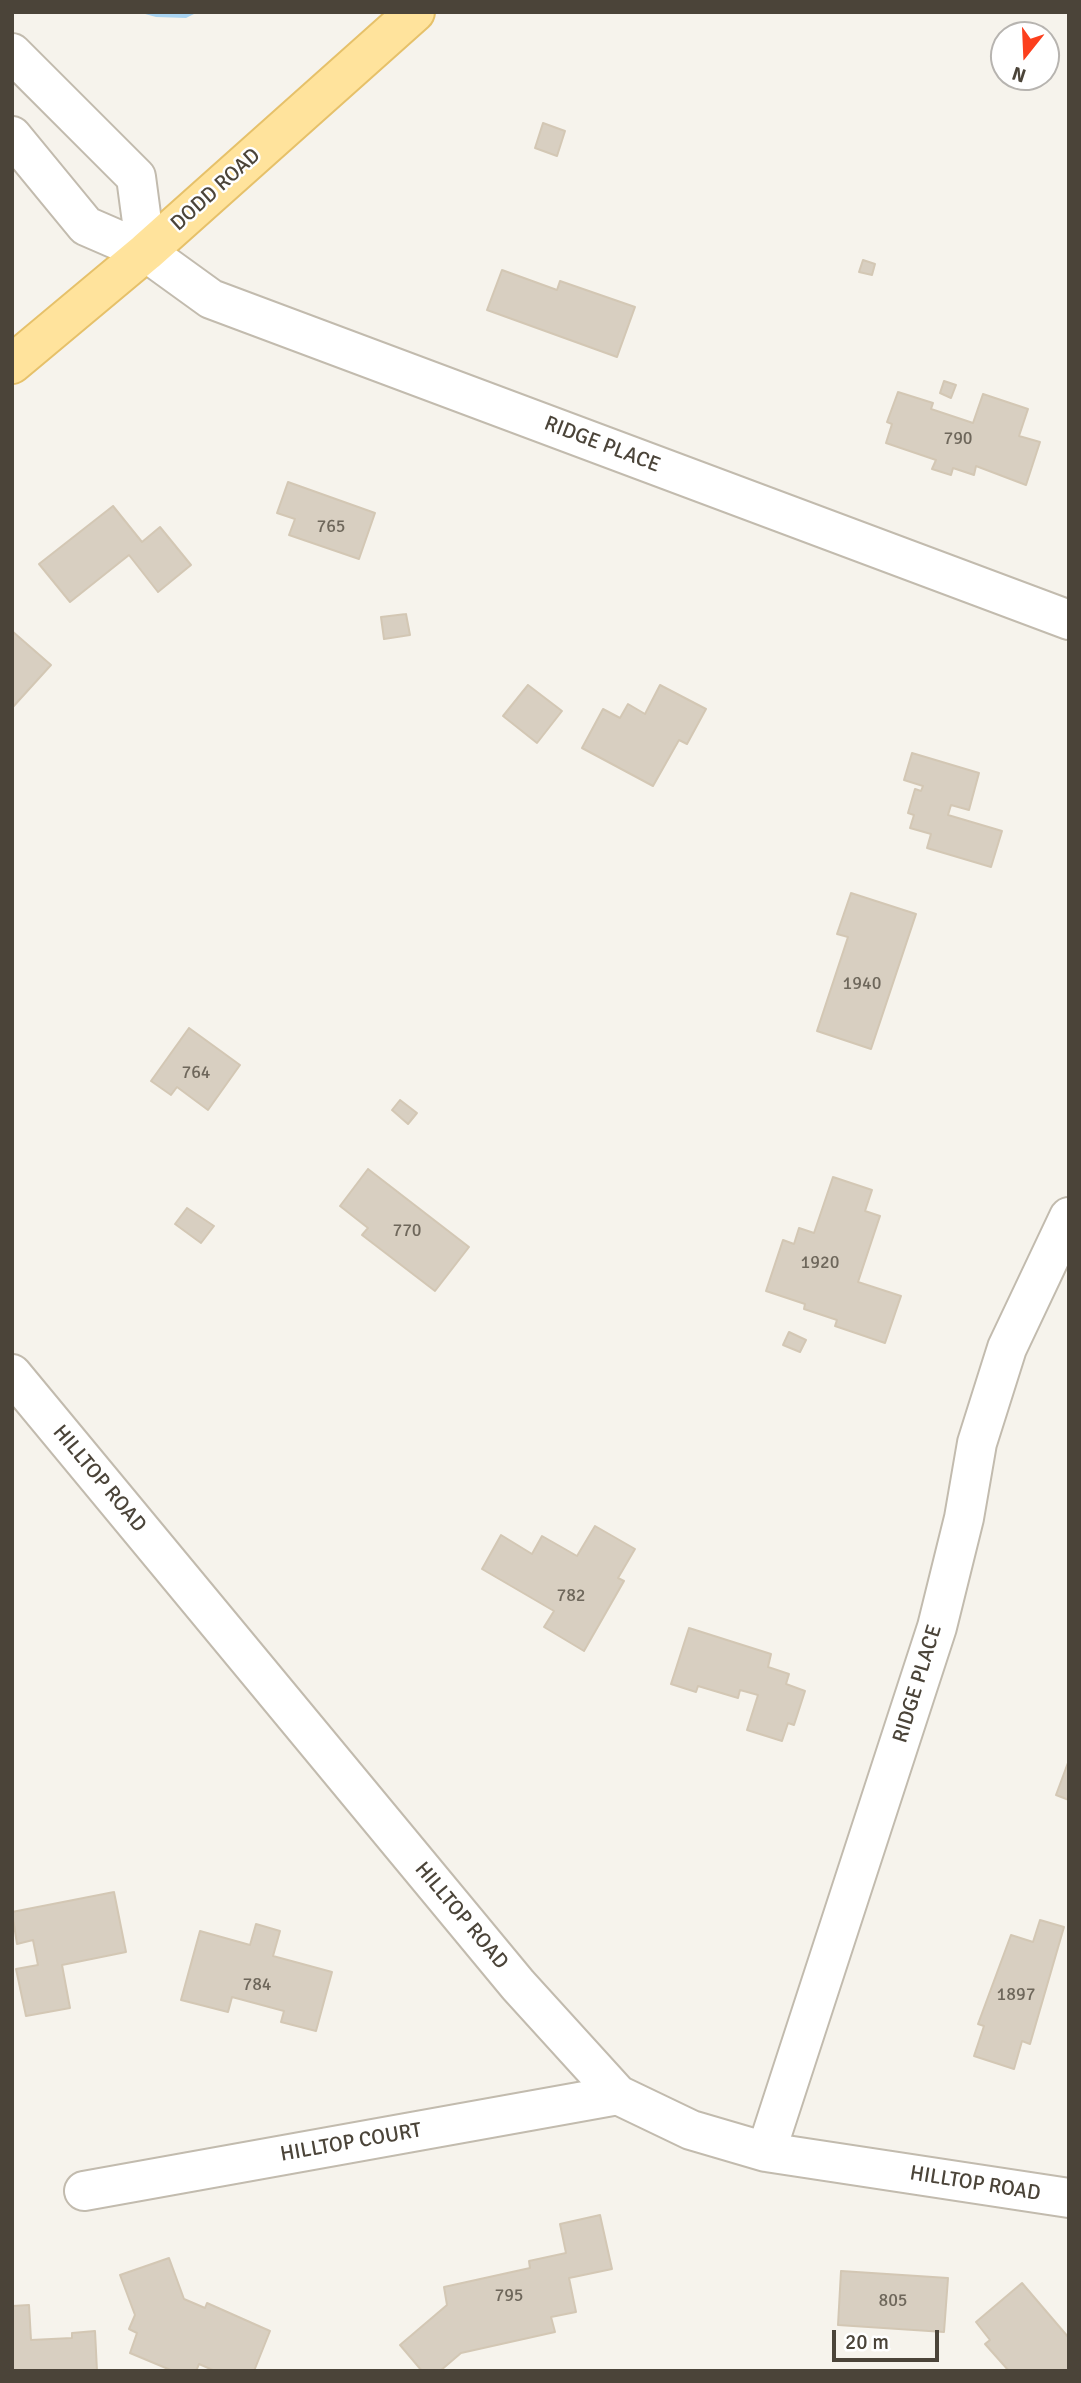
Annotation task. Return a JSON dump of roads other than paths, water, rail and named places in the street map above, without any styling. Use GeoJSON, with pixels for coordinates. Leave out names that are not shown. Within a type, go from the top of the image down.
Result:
{"type":"FeatureCollection","features":[{"type":"Feature","properties":{"kind":"main road","name":"DODD ROAD"},"geometry":{"type":"LineString","coordinates":[[12,364],[146,252],[415,12]]}},
{"type":"Feature","properties":{"kind":"street"},"geometry":{"type":"LineString","coordinates":[[12,53],[136,177],[146,252]]}},
{"type":"Feature","properties":{"kind":"street","name":"RIDGE PLACE"},"geometry":{"type":"LineString","coordinates":[[12,135],[86,226],[146,252],[211,299],[1069,620]]}},
{"type":"Feature","properties":{"kind":"street","name":"RIDGE PLACE"},"geometry":{"type":"LineString","coordinates":[[766,2152],[937,1627],[964,1518],[977,1443],[1007,1348],[1069,1217]]}},
{"type":"Feature","properties":{"kind":"street","name":"HILLTOP ROAD"},"geometry":{"type":"LineString","coordinates":[[12,1374],[519,1985],[618,2095],[691,2130],[766,2152],[1069,2198]]}},
{"type":"Feature","properties":{"kind":"street","name":"HILLTOP COURT"},"geometry":{"type":"LineString","coordinates":[[84,2191],[618,2095]]}},
{"type":"Feature","properties":{"kind":"water"},"geometry":{"type":"Polygon","coordinates":[[[138,12],[198,12],[186,18],[156,17],[138,12]]]}}]}
